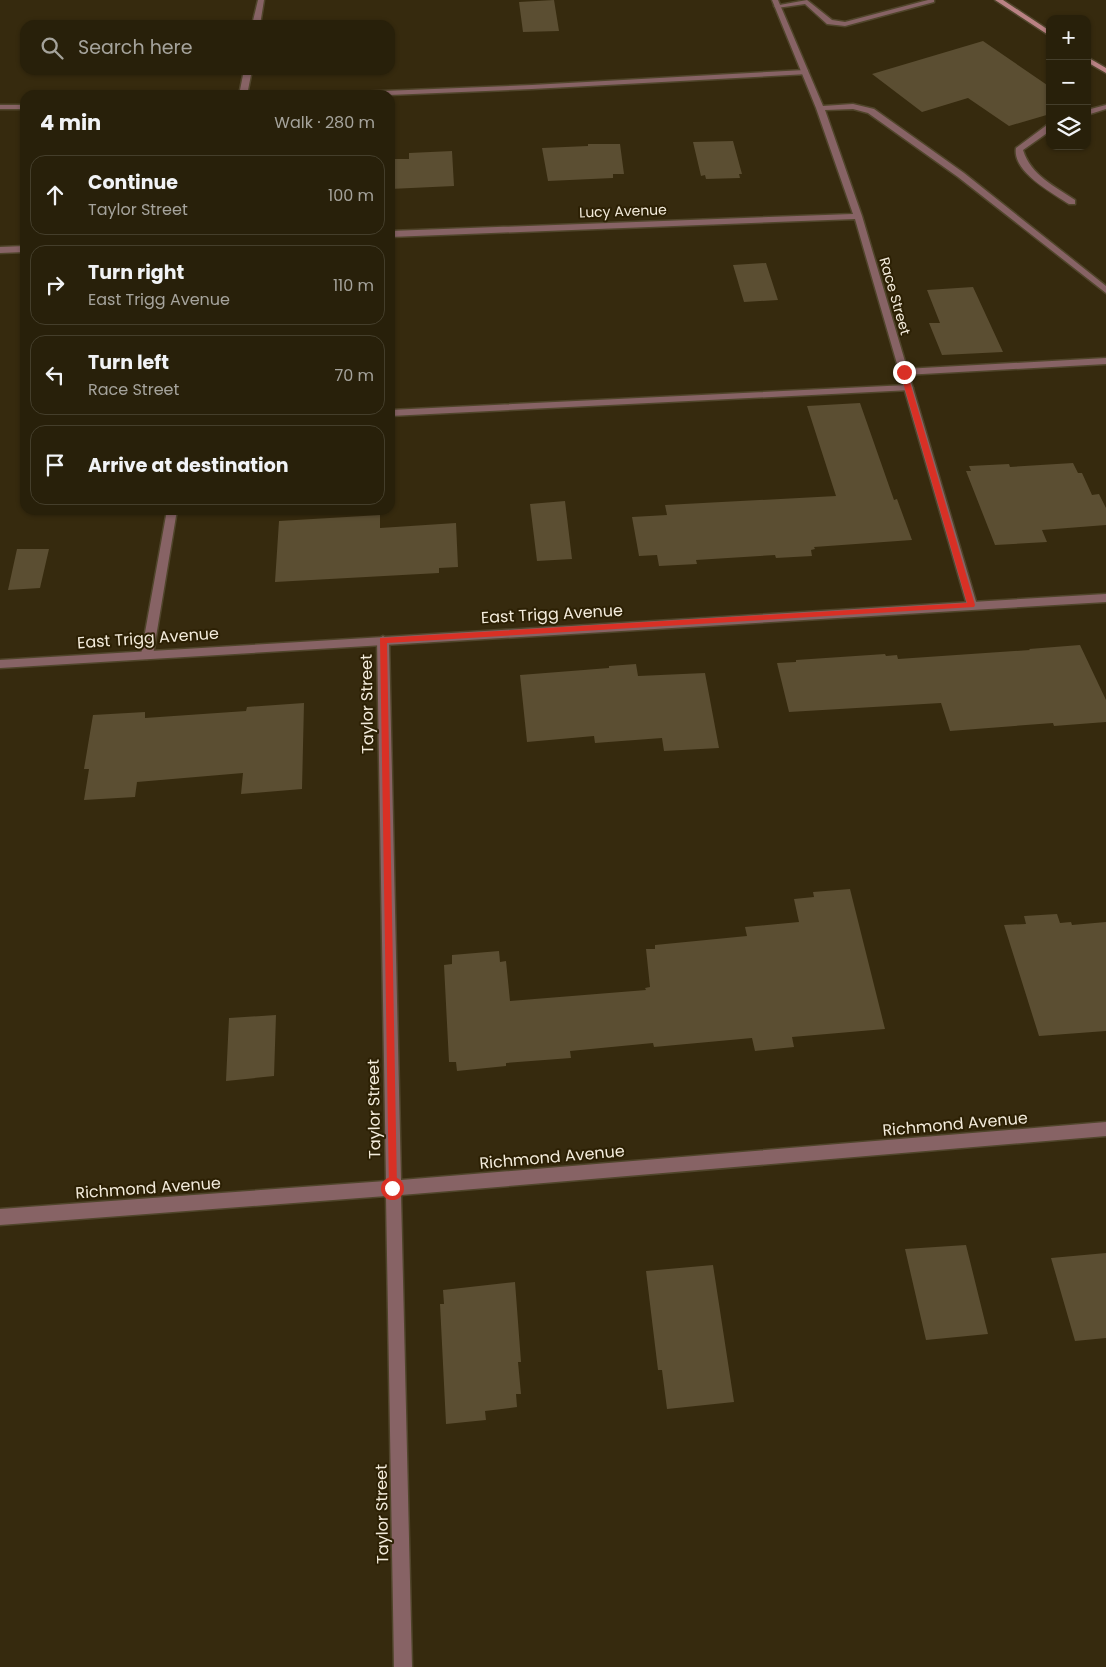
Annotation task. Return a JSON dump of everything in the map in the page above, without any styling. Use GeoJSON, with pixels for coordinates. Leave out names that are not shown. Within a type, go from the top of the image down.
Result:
{"type":"FeatureCollection","features":[{"type":"Feature","properties":{"kind":"main road"},"geometry":{"type":"LineString","coordinates":[[998,0],[1046,31]]}},
{"type":"Feature","properties":{"kind":"main road"},"geometry":{"type":"LineString","coordinates":[[1089,60],[1106,71]]}},
{"type":"Feature","properties":{"kind":"street"},"geometry":{"type":"LineString","coordinates":[[257,20],[261,0]]}},
{"type":"Feature","properties":{"kind":"street"},"geometry":{"type":"LineString","coordinates":[[776,3],[815,0]]}},
{"type":"Feature","properties":{"kind":"street"},"geometry":{"type":"LineString","coordinates":[[807,2],[830,22],[846,24],[931,2],[931,0]]}},
{"type":"Feature","properties":{"kind":"street","name":"Race Street"},"geometry":{"type":"LineString","coordinates":[[776,3],[820,108],[858,216],[972,605]]}},
{"type":"Feature","properties":{"kind":"street"},"geometry":{"type":"LineString","coordinates":[[395,92],[805,72]]}},
{"type":"Feature","properties":{"kind":"street"},"geometry":{"type":"LineString","coordinates":[[244,90],[247,75]]}},
{"type":"Feature","properties":{"kind":"street"},"geometry":{"type":"LineString","coordinates":[[0,107],[20,106]]}},
{"type":"Feature","properties":{"kind":"street"},"geometry":{"type":"LineString","coordinates":[[820,108],[856,107],[871,111],[961,175],[1106,290]]}},
{"type":"Feature","properties":{"kind":"street"},"geometry":{"type":"LineString","coordinates":[[1091,112],[1106,107]]}},
{"type":"Feature","properties":{"kind":"street"},"geometry":{"type":"LineString","coordinates":[[1046,130],[1019,150],[1020,159],[1030,172],[1072,202]]}},
{"type":"Feature","properties":{"kind":"street","name":"Lucy Avenue"},"geometry":{"type":"LineString","coordinates":[[395,234],[858,216]]}},
{"type":"Feature","properties":{"kind":"street"},"geometry":{"type":"LineString","coordinates":[[0,250],[20,249]]}},
{"type":"Feature","properties":{"kind":"street"},"geometry":{"type":"LineString","coordinates":[[904,372],[1106,361]]}},
{"type":"Feature","properties":{"kind":"street"},"geometry":{"type":"LineString","coordinates":[[395,413],[908,388]]}},
{"type":"Feature","properties":{"kind":"street"},"geometry":{"type":"LineString","coordinates":[[147,655],[171,515]]}},
{"type":"Feature","properties":{"kind":"street","name":"East Trigg Avenue"},"geometry":{"type":"LineString","coordinates":[[0,664],[1106,598]]}},
{"type":"Feature","properties":{"kind":"street","name":"Taylor Street"},"geometry":{"type":"LineString","coordinates":[[383,640],[392,1188],[403,1667]]}},
{"type":"Feature","properties":{"kind":"street","name":"Richmond Avenue"},"geometry":{"type":"LineString","coordinates":[[0,1217],[392,1188],[1106,1129]]}},
{"type":"Feature","properties":{"kind":"building"},"geometry":{"type":"Polygon","coordinates":[[[554,0],[559,31],[523,32],[519,2],[554,0]]]}},
{"type":"Feature","properties":{"kind":"building"},"geometry":{"type":"Polygon","coordinates":[[[983,41],[1046,84],[1046,115],[1009,126],[968,98],[922,112],[872,74],[983,41]]]}},
{"type":"Feature","properties":{"kind":"building"},"geometry":{"type":"Polygon","coordinates":[[[733,141],[742,174],[739,174],[740,178],[706,179],[705,175],[701,176],[693,142],[733,141]]]}},
{"type":"Feature","properties":{"kind":"building"},"geometry":{"type":"Polygon","coordinates":[[[588,144],[620,144],[624,174],[613,174],[613,178],[548,181],[542,148],[588,146],[588,144]]]}},
{"type":"Feature","properties":{"kind":"building"},"geometry":{"type":"Polygon","coordinates":[[[452,151],[454,186],[395,189],[395,159],[409,159],[409,153],[452,151]]]}},
{"type":"Feature","properties":{"kind":"building"},"geometry":{"type":"Polygon","coordinates":[[[766,263],[778,300],[744,302],[733,265],[766,263]]]}},
{"type":"Feature","properties":{"kind":"building"},"geometry":{"type":"Polygon","coordinates":[[[973,287],[1003,352],[942,355],[929,323],[940,323],[927,290],[973,287]]]}},
{"type":"Feature","properties":{"kind":"building"},"geometry":{"type":"Polygon","coordinates":[[[860,403],[894,500],[897,499],[912,540],[814,547],[815,549],[811,550],[812,556],[776,558],[775,555],[696,560],[697,564],[659,566],[657,555],[639,556],[632,517],[667,515],[665,505],[836,496],[807,406],[860,403]]]}},
{"type":"Feature","properties":{"kind":"building"},"geometry":{"type":"Polygon","coordinates":[[[1073,463],[1078,473],[1082,473],[1092,495],[1099,494],[1106,508],[1106,525],[1042,530],[1047,542],[995,545],[966,471],[971,471],[969,466],[1009,464],[1010,467],[1073,463]]]}},
{"type":"Feature","properties":{"kind":"building"},"geometry":{"type":"Polygon","coordinates":[[[565,501],[572,559],[537,561],[530,504],[565,501]]]}},
{"type":"Feature","properties":{"kind":"building"},"geometry":{"type":"Polygon","coordinates":[[[380,515],[380,528],[456,523],[458,567],[439,568],[439,573],[275,582],[279,521],[380,515]]]}},
{"type":"Feature","properties":{"kind":"building"},"geometry":{"type":"Polygon","coordinates":[[[17,549],[49,549],[40,588],[8,590],[17,549]]]}},
{"type":"Feature","properties":{"kind":"building"},"geometry":{"type":"Polygon","coordinates":[[[1080,645],[1106,700],[1106,722],[1054,726],[1053,723],[950,731],[941,703],[789,712],[777,663],[885,654],[886,656],[897,655],[898,659],[1080,645]]]}},
{"type":"Feature","properties":{"kind":"building"},"geometry":{"type":"Polygon","coordinates":[[[636,664],[638,676],[705,673],[719,748],[664,751],[662,738],[595,743],[594,736],[527,742],[520,675],[636,664]]]}},
{"type":"Feature","properties":{"kind":"building"},"geometry":{"type":"Polygon","coordinates":[[[304,703],[302,789],[241,794],[243,773],[137,782],[135,797],[84,800],[89,769],[84,769],[93,715],[145,712],[145,718],[246,711],[247,707],[304,703]]]}},
{"type":"Feature","properties":{"kind":"building"},"geometry":{"type":"Polygon","coordinates":[[[850,889],[885,1029],[792,1037],[794,1047],[755,1051],[752,1038],[654,1047],[653,1043],[570,1051],[571,1058],[506,1063],[506,1066],[457,1071],[456,1062],[449,1062],[444,965],[452,964],[452,955],[499,951],[500,962],[506,961],[510,1001],[646,990],[645,988],[650,987],[646,949],[655,949],[655,945],[747,936],[745,927],[799,922],[794,899],[814,897],[813,892],[850,889]]]}},
{"type":"Feature","properties":{"kind":"building"},"geometry":{"type":"Polygon","coordinates":[[[1057,914],[1060,923],[1071,922],[1072,925],[1106,922],[1106,1031],[1039,1036],[1004,925],[1026,924],[1024,916],[1057,914]]]}},
{"type":"Feature","properties":{"kind":"building"},"geometry":{"type":"Polygon","coordinates":[[[276,1015],[274,1076],[226,1081],[229,1018],[276,1015]]]}},
{"type":"Feature","properties":{"kind":"building"},"geometry":{"type":"Polygon","coordinates":[[[966,1245],[988,1334],[926,1340],[905,1249],[966,1245]]]}},
{"type":"Feature","properties":{"kind":"building"},"geometry":{"type":"Polygon","coordinates":[[[1106,1253],[1106,1338],[1075,1341],[1051,1258],[1106,1253]]]}},
{"type":"Feature","properties":{"kind":"building"},"geometry":{"type":"Polygon","coordinates":[[[713,1265],[734,1402],[667,1409],[662,1370],[658,1370],[646,1271],[713,1265]]]}},
{"type":"Feature","properties":{"kind":"building"},"geometry":{"type":"Polygon","coordinates":[[[515,1282],[521,1362],[518,1362],[521,1394],[516,1394],[517,1407],[485,1411],[486,1420],[446,1424],[440,1304],[444,1304],[443,1290],[515,1282]]]}},
{"type":"Feature","properties":{"kind":"route"},"geometry":{"type":"LineString","coordinates":[[392,1188],[383,640],[972,605],[904,372]]}}]}
